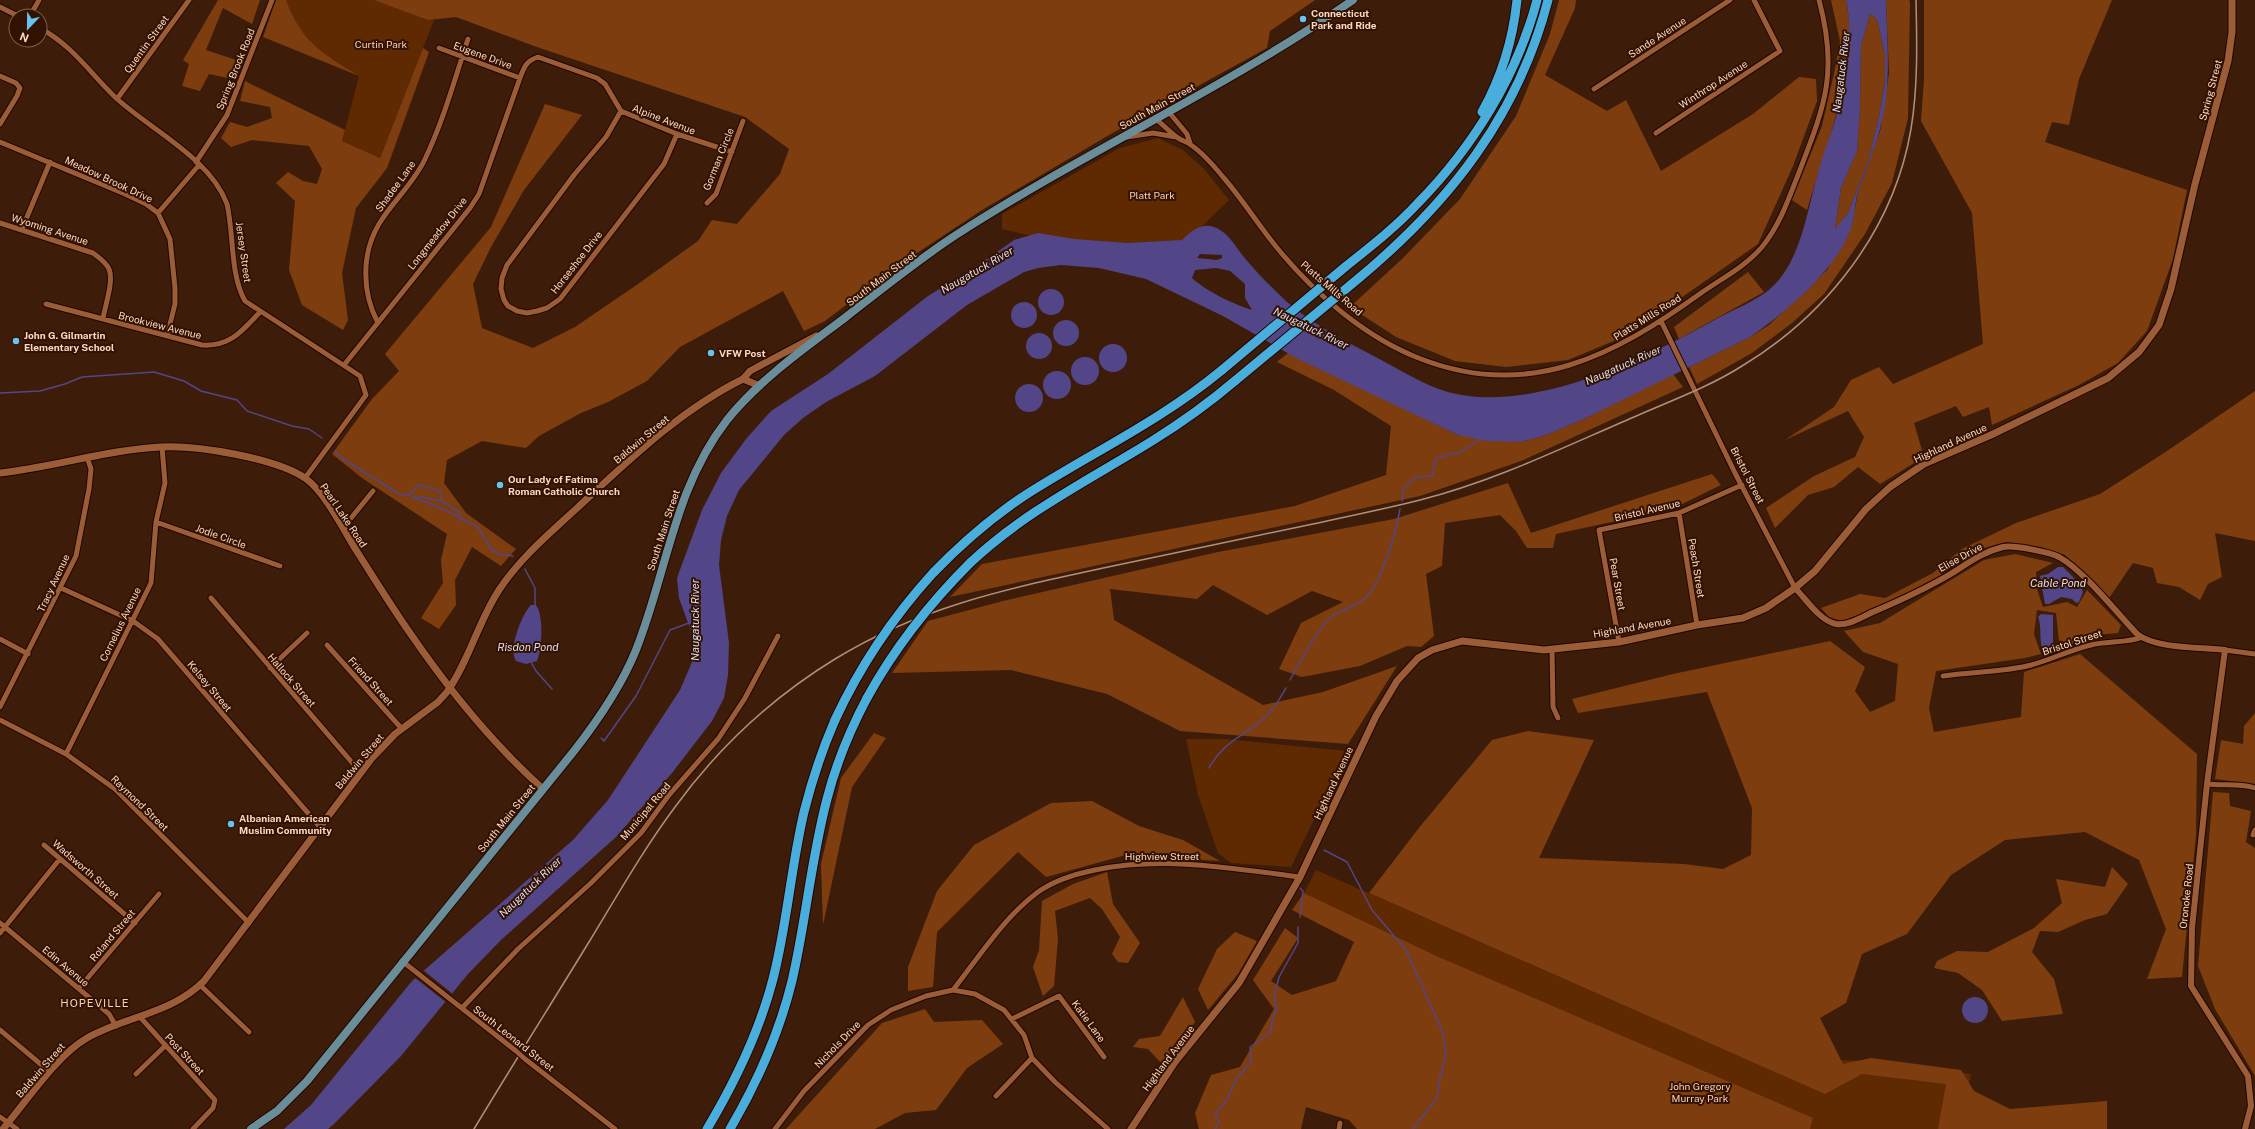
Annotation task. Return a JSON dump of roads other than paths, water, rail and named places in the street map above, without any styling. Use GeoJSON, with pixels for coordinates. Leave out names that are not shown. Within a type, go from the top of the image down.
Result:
{"type":"FeatureCollection","features":[{"type":"Feature","properties":{"kind":"highway"},"geometry":{"type":"LineString","coordinates":[[1431,190],[1472,128],[1495,87],[1508,48],[1517,0]]}},
{"type":"Feature","properties":{"kind":"highway"},"geometry":{"type":"LineString","coordinates":[[707,1129],[739,1071],[766,1002],[779,953],[804,813],[820,756],[835,720],[856,680],[883,635],[907,603],[933,573],[966,541],[1007,508],[1159,416],[1222,370],[1403,218],[1431,190],[1468,144],[1496,99],[1524,39],[1537,0]]}},
{"type":"Feature","properties":{"kind":"highway"},"geometry":{"type":"LineString","coordinates":[[730,1129],[762,1067],[785,1007],[797,958],[827,799],[845,745],[867,698],[909,631],[945,588],[970,563],[1004,534],[1034,511],[1169,431],[1236,380],[1359,278],[1400,243],[1429,215],[1479,152],[1501,117],[1519,81],[1534,45],[1548,0]]}},
{"type":"Feature","properties":{"kind":"main road","name":"South Main Street"},"geometry":{"type":"LineString","coordinates":[[251,1129],[273,1115],[300,1089],[594,725],[619,686],[641,636],[673,527],[693,477],[718,432],[742,403],[760,386],[825,334],[958,233],[1155,118],[1285,46],[1353,0]]}},
{"type":"Feature","properties":{"kind":"main road","name":"Spring Street"},"geometry":{"type":"LineString","coordinates":[[2195,184],[2228,61],[2232,32],[2232,0]]}},
{"type":"Feature","properties":{"kind":"main road","name":"Highland Avenue"},"geometry":{"type":"LineString","coordinates":[[1131,1129],[1175,1062],[1239,983],[1300,877],[1376,716],[1397,681],[1418,658],[1444,645],[1462,641],[1508,648],[1552,649],[1619,642],[1697,625],[1743,618],[1766,608],[1795,588],[1815,571],[1866,510],[1890,487],[1924,464],[1991,435],[2108,378],[2139,352],[2159,325],[2170,289],[2195,184]]}},
{"type":"Feature","properties":{"kind":"main road","name":"Baldwin Street"},"geometry":{"type":"LineString","coordinates":[[3,1129],[50,1072],[76,1045],[92,1035],[175,1004],[200,985],[382,747],[402,729],[438,702],[450,688],[492,602],[524,559],[647,445],[694,409],[743,379],[750,371],[825,334]]}},
{"type":"Feature","properties":{"kind":"main road"},"geometry":{"type":"LineString","coordinates":[[743,379],[760,386]]}},
{"type":"Feature","properties":{"kind":"main road","name":"Pearl Lake Road"},"geometry":{"type":"LineString","coordinates":[[0,473],[87,457],[162,447],[230,454],[268,463],[305,478],[314,486],[343,528],[410,634],[450,688],[515,764],[543,789]]}},
{"type":"Feature","properties":{"kind":"street","name":"Quentin Street"},"geometry":{"type":"LineString","coordinates":[[117,99],[189,0]]}},
{"type":"Feature","properties":{"kind":"street","name":"Spring Brook Road"},"geometry":{"type":"LineString","coordinates":[[158,213],[198,163],[227,115],[272,0]]}},
{"type":"Feature","properties":{"kind":"street","name":"Sande Avenue"},"geometry":{"type":"LineString","coordinates":[[1594,89],[1730,0]]}},
{"type":"Feature","properties":{"kind":"street","name":"Winthrop Avenue"},"geometry":{"type":"LineString","coordinates":[[1656,132],[1780,51],[1754,0]]}},
{"type":"Feature","properties":{"kind":"street","name":"Platts Mills Road"},"geometry":{"type":"LineString","coordinates":[[1122,137],[1153,132],[1190,143],[1223,177],[1280,251],[1310,283],[1363,327],[1393,346],[1419,359],[1445,367],[1473,372],[1520,375],[1550,372],[1603,354],[1661,322],[1756,253],[1768,240],[1782,215],[1814,135],[1826,95],[1829,51],[1819,0]]}},
{"type":"Feature","properties":{"kind":"street","name":"Jersey Street"},"geometry":{"type":"LineString","coordinates":[[48,33],[64,43],[117,99],[198,163],[211,176],[223,193],[229,215],[240,293],[245,301],[360,376],[366,395],[305,478]]}},
{"type":"Feature","properties":{"kind":"street","name":"Shadee Lane"},"geometry":{"type":"LineString","coordinates":[[378,323],[371,310],[366,276],[367,256],[372,239],[379,224],[419,172],[468,39]]}},
{"type":"Feature","properties":{"kind":"street","name":"Eugene Drive"},"geometry":{"type":"LineString","coordinates":[[440,48],[520,78]]}},
{"type":"Feature","properties":{"kind":"street","name":"Longmeadow Drive"},"geometry":{"type":"LineString","coordinates":[[344,365],[470,208],[479,194],[525,64],[538,57]]}},
{"type":"Feature","properties":{"kind":"street","name":"Alpine Avenue"},"geometry":{"type":"LineString","coordinates":[[538,57],[596,78],[604,84],[621,111],[677,134],[732,152]]}},
{"type":"Feature","properties":{"kind":"street"},"geometry":{"type":"LineString","coordinates":[[0,76],[16,83],[20,88],[18,96],[0,124]]}},
{"type":"Feature","properties":{"kind":"street","name":"Horseshoe Drive"},"geometry":{"type":"LineString","coordinates":[[621,111],[606,137],[574,175],[507,265],[501,289],[504,300],[508,306],[527,313],[547,308],[560,300],[664,164],[677,134]]}},
{"type":"Feature","properties":{"kind":"street","name":"Platts Mills Road"},"geometry":{"type":"LineString","coordinates":[[1168,111],[1187,134],[1190,143]]}},
{"type":"Feature","properties":{"kind":"street","name":"Platts Mills Road"},"geometry":{"type":"LineString","coordinates":[[1155,118],[1180,139]]}},
{"type":"Feature","properties":{"kind":"street","name":"Gorman Circle"},"geometry":{"type":"LineString","coordinates":[[707,203],[716,194],[744,121]]}},
{"type":"Feature","properties":{"kind":"street","name":"Meadow Brook Drive"},"geometry":{"type":"LineString","coordinates":[[0,142],[146,204],[158,213],[170,239],[175,288],[175,304],[167,336]]}},
{"type":"Feature","properties":{"kind":"street"},"geometry":{"type":"LineString","coordinates":[[22,229],[50,162]]}},
{"type":"Feature","properties":{"kind":"street","name":"Wyoming Avenue"},"geometry":{"type":"LineString","coordinates":[[0,223],[93,253],[101,259],[109,268],[110,280],[102,319]]}},
{"type":"Feature","properties":{"kind":"street","name":"Brookview Avenue"},"geometry":{"type":"LineString","coordinates":[[46,304],[202,345],[216,346],[229,341],[243,330],[260,312]]}},
{"type":"Feature","properties":{"kind":"street","name":"Bristol Street"},"geometry":{"type":"LineString","coordinates":[[1661,322],[1795,588],[1823,618],[1836,624]]}},
{"type":"Feature","properties":{"kind":"street","name":"Cornelius Avenue"},"geometry":{"type":"LineString","coordinates":[[66,754],[151,583],[156,522],[165,483],[162,447]]}},
{"type":"Feature","properties":{"kind":"street","name":"Tracy Avenue"},"geometry":{"type":"LineString","coordinates":[[0,707],[76,556],[91,470],[87,457]]}},
{"type":"Feature","properties":{"kind":"street","name":"Bristol Avenue"},"geometry":{"type":"LineString","coordinates":[[1599,530],[1678,513],[1742,485]]}},
{"type":"Feature","properties":{"kind":"street"},"geometry":{"type":"LineString","coordinates":[[343,528],[372,491]]}},
{"type":"Feature","properties":{"kind":"street","name":"Peach Street"},"geometry":{"type":"LineString","coordinates":[[1678,513],[1697,625]]}},
{"type":"Feature","properties":{"kind":"street","name":"Jodie Circle"},"geometry":{"type":"LineString","coordinates":[[156,522],[280,566]]}},
{"type":"Feature","properties":{"kind":"street","name":"Pear Street"},"geometry":{"type":"LineString","coordinates":[[1599,530],[1619,642]]}},
{"type":"Feature","properties":{"kind":"street","name":"Elise Drive"},"geometry":{"type":"LineString","coordinates":[[1836,624],[1857,620],[1908,597],[1949,575],[1983,554],[2005,547],[2032,550],[2059,557],[2079,574],[2142,637]]}},
{"type":"Feature","properties":{"kind":"street","name":"Kelsey Street"},"geometry":{"type":"LineString","coordinates":[[61,588],[133,621],[158,639],[300,807],[320,827]]}},
{"type":"Feature","properties":{"kind":"street","name":"Hallock Street"},"geometry":{"type":"LineString","coordinates":[[212,598],[270,668],[361,773]]}},
{"type":"Feature","properties":{"kind":"street"},"geometry":{"type":"LineString","coordinates":[[270,668],[307,633]]}},
{"type":"Feature","properties":{"kind":"street","name":"Municipal Road"},"geometry":{"type":"LineString","coordinates":[[462,1008],[518,949],[591,883],[640,833],[669,795],[718,739],[744,698],[778,636]]}},
{"type":"Feature","properties":{"kind":"street","name":"Bristol Street"},"geometry":{"type":"LineString","coordinates":[[1943,676],[2025,666],[2045,662],[2090,645],[2109,641],[2136,640],[2142,637],[2159,643],[2255,654]]}},
{"type":"Feature","properties":{"kind":"street"},"geometry":{"type":"LineString","coordinates":[[0,639],[28,654]]}},
{"type":"Feature","properties":{"kind":"street","name":"Friend Street"},"geometry":{"type":"LineString","coordinates":[[327,646],[402,729]]}},
{"type":"Feature","properties":{"kind":"street"},"geometry":{"type":"LineString","coordinates":[[1552,649],[1553,707],[1558,718]]}},
{"type":"Feature","properties":{"kind":"street","name":"Oronoke Road"},"geometry":{"type":"LineString","coordinates":[[2225,650],[2207,784],[2192,928],[2191,986],[2248,1076],[2251,1106],[2246,1129]]}},
{"type":"Feature","properties":{"kind":"street","name":"Raymond Street"},"geometry":{"type":"LineString","coordinates":[[0,720],[66,754],[114,789],[248,923]]}},
{"type":"Feature","properties":{"kind":"street"},"geometry":{"type":"LineString","coordinates":[[2207,784],[2226,786],[2246,785],[2255,788]]}},
{"type":"Feature","properties":{"kind":"street","name":"Wadsworth Street"},"geometry":{"type":"LineString","coordinates":[[44,845],[59,860],[135,923]]}},
{"type":"Feature","properties":{"kind":"street"},"geometry":{"type":"LineString","coordinates":[[0,933],[59,860]]}},
{"type":"Feature","properties":{"kind":"street","name":"Highview Street"},"geometry":{"type":"LineString","coordinates":[[953,990],[1009,919],[1039,891],[1072,874],[1126,864],[1188,863],[1300,877]]}},
{"type":"Feature","properties":{"kind":"street","name":"Roland Street"},"geometry":{"type":"LineString","coordinates":[[79,988],[159,894]]}},
{"type":"Feature","properties":{"kind":"street","name":"Edin Avenue"},"geometry":{"type":"LineString","coordinates":[[0,922],[109,1014],[116,1026]]}},
{"type":"Feature","properties":{"kind":"street","name":"South Leonard Street"},"geometry":{"type":"LineString","coordinates":[[402,961],[615,1129]]}},
{"type":"Feature","properties":{"kind":"street"},"geometry":{"type":"LineString","coordinates":[[200,985],[249,1032]]}},
{"type":"Feature","properties":{"kind":"street","name":"Nichols Drive"},"geometry":{"type":"LineString","coordinates":[[774,1129],[804,1092],[868,1025],[891,1010],[926,996],[953,990],[975,994],[993,1002],[1012,1019],[1024,1035],[1032,1058],[1055,1082],[1108,1129]]}},
{"type":"Feature","properties":{"kind":"street","name":"Katie Lane"},"geometry":{"type":"LineString","coordinates":[[1012,1019],[1059,996],[1104,1057]]}},
{"type":"Feature","properties":{"kind":"street","name":"Post Street"},"geometry":{"type":"LineString","coordinates":[[140,1018],[164,1046],[213,1097],[216,1103],[193,1129]]}},
{"type":"Feature","properties":{"kind":"street"},"geometry":{"type":"LineString","coordinates":[[0,1030],[50,1072]]}},
{"type":"Feature","properties":{"kind":"street"},"geometry":{"type":"LineString","coordinates":[[136,1074],[164,1046]]}},
{"type":"Feature","properties":{"kind":"street"},"geometry":{"type":"LineString","coordinates":[[996,1096],[1032,1058]]}},
{"type":"Feature","properties":{"kind":"street"},"geometry":{"type":"LineString","coordinates":[[0,1116],[17,1129]]}},
{"type":"Feature","properties":{"kind":"water","name":"Naugatuck River"},"geometry":{"type":"Polygon","coordinates":[[[1846,0],[1886,0],[1888,65],[1884,113],[1880,129],[1858,192],[1852,225],[1836,257],[1824,273],[1795,302],[1750,337],[1588,417],[1549,434],[1521,442],[1487,441],[1458,435],[1298,359],[1223,316],[1146,279],[1099,268],[1061,265],[1038,268],[1024,272],[967,305],[875,376],[826,402],[803,418],[784,435],[739,490],[727,516],[721,540],[719,565],[729,643],[728,675],[724,698],[712,721],[672,773],[616,837],[501,940],[468,974],[401,1056],[334,1124],[328,1129],[284,1129],[311,1105],[412,981],[573,840],[608,800],[680,690],[692,662],[691,631],[679,598],[677,578],[702,510],[721,473],[746,439],[771,411],[828,374],[928,296],[983,262],[1014,240],[1038,233],[1074,239],[1127,243],[1182,240],[1195,229],[1209,226],[1215,227],[1227,235],[1243,256],[1270,286],[1287,302],[1309,319],[1346,341],[1436,388],[1469,396],[1505,397],[1543,391],[1581,381],[1619,367],[1655,351],[1745,305],[1770,289],[1781,278],[1789,265],[1802,235],[1820,164],[1838,111],[1843,90],[1848,51],[1848,12],[1846,0]],[[1870,14],[1861,46],[1860,108],[1857,151],[1841,188],[1835,229],[1848,213],[1868,161],[1879,117],[1885,81],[1885,55],[1877,19],[1870,14]],[[1200,254],[1197,258],[1217,260],[1222,258],[1222,255],[1200,254]],[[1216,268],[1195,270],[1192,278],[1205,288],[1228,301],[1252,310],[1245,298],[1245,284],[1230,271],[1216,268]]]}},
{"type":"Feature","properties":{"kind":"water"},"geometry":{"type":"Polygon","coordinates":[[[1051,289],[1060,293],[1064,302],[1060,311],[1051,315],[1042,311],[1038,302],[1042,293],[1051,289]]]}},
{"type":"Feature","properties":{"kind":"water"},"geometry":{"type":"Polygon","coordinates":[[[1024,302],[1033,306],[1037,315],[1033,324],[1024,328],[1015,324],[1011,315],[1015,306],[1024,302]]]}},
{"type":"Feature","properties":{"kind":"water"},"geometry":{"type":"Polygon","coordinates":[[[1066,320],[1075,324],[1079,333],[1075,342],[1066,346],[1057,342],[1053,333],[1057,324],[1066,320]]]}},
{"type":"Feature","properties":{"kind":"water"},"geometry":{"type":"Polygon","coordinates":[[[1039,333],[1048,337],[1052,346],[1048,355],[1039,359],[1030,355],[1026,346],[1030,337],[1039,333]]]}},
{"type":"Feature","properties":{"kind":"water"},"geometry":{"type":"Polygon","coordinates":[[[1113,344],[1123,348],[1127,358],[1123,368],[1113,372],[1103,368],[1099,358],[1103,348],[1113,344]]]}},
{"type":"Feature","properties":{"kind":"water"},"geometry":{"type":"Polygon","coordinates":[[[1085,357],[1095,361],[1099,371],[1095,381],[1085,385],[1075,381],[1071,371],[1075,361],[1085,357]]]}},
{"type":"Feature","properties":{"kind":"water"},"geometry":{"type":"Polygon","coordinates":[[[1057,371],[1067,375],[1071,385],[1067,395],[1057,399],[1047,395],[1043,385],[1047,375],[1057,371]]]}},
{"type":"Feature","properties":{"kind":"water"},"geometry":{"type":"Polygon","coordinates":[[[1029,384],[1039,388],[1043,398],[1039,408],[1029,412],[1019,408],[1015,398],[1019,388],[1029,384]]]}},
{"type":"Feature","properties":{"kind":"water","name":"Cable Pond"},"geometry":{"type":"Polygon","coordinates":[[[2058,567],[2063,567],[2080,586],[2083,592],[2079,602],[2076,603],[2072,599],[2061,597],[2049,604],[2045,604],[2040,576],[2048,574],[2058,567]]]}},
{"type":"Feature","properties":{"kind":"water","name":"Risdon Pond"},"geometry":{"type":"Polygon","coordinates":[[[531,605],[536,605],[539,610],[541,641],[537,661],[526,664],[516,661],[514,656],[514,648],[520,624],[527,609],[531,605]]]}},
{"type":"Feature","properties":{"kind":"water"},"geometry":{"type":"Polygon","coordinates":[[[2041,614],[2053,615],[2053,643],[2061,647],[2059,650],[2052,652],[2042,648],[2038,617],[2041,614]]]}},
{"type":"Feature","properties":{"kind":"water"},"geometry":{"type":"Polygon","coordinates":[[[1975,997],[1984,1001],[1988,1010],[1984,1019],[1975,1023],[1966,1019],[1962,1010],[1966,1001],[1975,997]]]}},
{"type":"Feature","properties":{"kind":"waterway"},"geometry":{"type":"LineString","coordinates":[[0,393],[40,391],[65,384],[82,377],[154,372],[184,381],[201,391],[237,400],[247,411],[292,426],[309,429],[322,438]]}},
{"type":"Feature","properties":{"kind":"waterway"},"geometry":{"type":"LineString","coordinates":[[1402,501],[1404,488],[1416,477],[1432,476],[1436,458],[1461,452],[1480,439]]}},
{"type":"Feature","properties":{"kind":"waterway"},"geometry":{"type":"LineString","coordinates":[[335,451],[343,459],[401,495],[409,495],[419,485],[440,491],[442,501],[459,512],[460,518],[478,527],[491,549],[499,554],[513,556]]}},
{"type":"Feature","properties":{"kind":"waterway"},"geometry":{"type":"LineString","coordinates":[[409,495],[441,508],[460,518]]}},
{"type":"Feature","properties":{"kind":"waterway"},"geometry":{"type":"LineString","coordinates":[[417,498],[420,497],[442,501]]}},
{"type":"Feature","properties":{"kind":"waterway"},"geometry":{"type":"LineString","coordinates":[[1290,680],[1309,646],[1327,621],[1332,616],[1362,601],[1369,594],[1387,558],[1400,509]]}},
{"type":"Feature","properties":{"kind":"waterway"},"geometry":{"type":"LineString","coordinates":[[525,569],[535,588],[535,606]]}},
{"type":"Feature","properties":{"kind":"waterway","name":"Naugatuck River"},"geometry":{"type":"LineString","coordinates":[[601,738],[604,741],[636,696],[670,630],[689,623]]}},
{"type":"Feature","properties":{"kind":"waterway"},"geometry":{"type":"LineString","coordinates":[[531,662],[536,671],[552,689]]}},
{"type":"Feature","properties":{"kind":"waterway"},"geometry":{"type":"LineString","coordinates":[[1209,768],[1221,751],[1269,713],[1286,688]]}},
{"type":"Feature","properties":{"kind":"waterway"},"geometry":{"type":"LineString","coordinates":[[1324,850],[1347,862],[1372,910],[1406,950],[1443,1033],[1446,1055],[1440,1077],[1437,1098],[1413,1129]]}},
{"type":"Feature","properties":{"kind":"waterway"},"geometry":{"type":"LineString","coordinates":[[1300,888],[1303,891],[1300,917]]}},
{"type":"Feature","properties":{"kind":"waterway"},"geometry":{"type":"LineString","coordinates":[[1215,1129],[1219,1121],[1215,1114],[1227,1100],[1236,1079],[1251,1062],[1250,1047],[1270,1033],[1273,1017],[1277,1009],[1274,997],[1279,977],[1298,943],[1298,927]]}},
{"type":"Feature","properties":{"kind":"railway"},"geometry":{"type":"LineString","coordinates":[[474,1129],[641,856],[675,807],[709,764],[748,725],[790,690],[835,659],[900,625],[934,612],[1002,591],[1394,506],[1420,500],[1475,483],[1529,463],[1703,387],[1729,374],[1773,345],[1802,321],[1829,295],[1852,266],[1873,234],[1890,201],[1902,166],[1911,129],[1915,97],[1917,32],[1916,0]]}},
{"type":"Feature","properties":{"kind":"place","name":"Connecticut Park and Ride"},"geometry":{"type":"Point","coordinates":[1303,19]}},
{"type":"Feature","properties":{"kind":"place","name":"John G. Gilmartin Elementary School"},"geometry":{"type":"Point","coordinates":[16,341]}},
{"type":"Feature","properties":{"kind":"place","name":"VFW Post"},"geometry":{"type":"Point","coordinates":[711,353]}},
{"type":"Feature","properties":{"kind":"place","name":"Our Lady of Fatima Roman Catholic Church"},"geometry":{"type":"Point","coordinates":[500,485]}},
{"type":"Feature","properties":{"kind":"place","name":"Albanian American Muslim Community"},"geometry":{"type":"Point","coordinates":[231,824]}},
{"type":"Feature","properties":{"kind":"district","name":"HOPEVILLE"},"geometry":{"type":"Point","coordinates":[95,1003]}},
{"type":"Feature","properties":{"kind":"park label","name":"Curtin Park"},"geometry":{"type":"Point","coordinates":[381,44]}},
{"type":"Feature","properties":{"kind":"park label","name":"Platt Park"},"geometry":{"type":"Point","coordinates":[1152,195]}},
{"type":"Feature","properties":{"kind":"park label","name":"John Gregory Murray Park"},"geometry":{"type":"Point","coordinates":[1700,1092]}}]}
